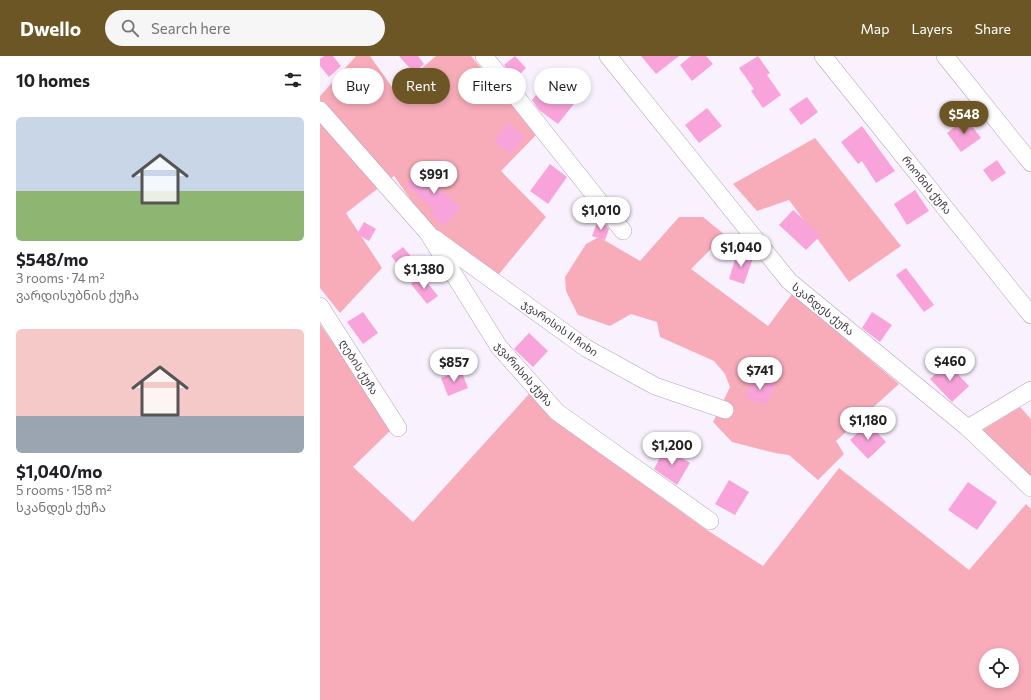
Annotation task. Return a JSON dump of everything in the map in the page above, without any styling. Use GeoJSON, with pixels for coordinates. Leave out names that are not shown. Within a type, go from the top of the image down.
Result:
{"type":"FeatureCollection","features":[{"type":"Feature","properties":{"kind":"street"},"geometry":{"type":"LineString","coordinates":[[484,56],[623,231]]}},
{"type":"Feature","properties":{"kind":"street","name":"სკანდეს ქუჩა"},"geometry":{"type":"LineString","coordinates":[[608,56],[789,281],[968,428],[1031,488]]}},
{"type":"Feature","properties":{"kind":"street","name":"რიონის ქუჩა"},"geometry":{"type":"LineString","coordinates":[[823,56],[1031,315]]}},
{"type":"Feature","properties":{"kind":"street"},"geometry":{"type":"LineString","coordinates":[[945,56],[1031,162]]}},
{"type":"Feature","properties":{"kind":"street","name":"ჯვარისის ქუჩა"},"geometry":{"type":"LineString","coordinates":[[320,110],[428,233],[499,347],[557,412],[710,521]]}},
{"type":"Feature","properties":{"kind":"street","name":"ჯვარისის II ჩიხი"},"geometry":{"type":"LineString","coordinates":[[428,233],[586,348],[655,386],[726,410]]}},
{"type":"Feature","properties":{"kind":"street","name":"ღების ქუჩა"},"geometry":{"type":"LineString","coordinates":[[320,306],[398,428]]}},
{"type":"Feature","properties":{"kind":"street"},"geometry":{"type":"LineString","coordinates":[[968,428],[1031,390]]}},
{"type":"Feature","properties":{"kind":"shaded area"},"geometry":{"type":"Polygon","coordinates":[[[356,56],[370,56],[379,68],[345,68],[356,56]]]}},
{"type":"Feature","properties":{"kind":"shaded area"},"geometry":{"type":"Polygon","coordinates":[[[436,56],[471,56],[481,68],[458,68],[458,104],[512,104],[537,134],[501,171],[546,217],[499,274],[435,234],[394,176],[346,213],[382,268],[340,313],[320,288],[320,96],[332,83],[332,104],[384,104],[384,76],[392,87],[392,104],[450,104],[450,68],[422,68],[436,56]]]}},
{"type":"Feature","properties":{"kind":"shaded area"},"geometry":{"type":"Polygon","coordinates":[[[815,138],[901,246],[849,282],[789,200],[757,211],[733,184],[815,138]]]}},
{"type":"Feature","properties":{"kind":"shaded area"},"geometry":{"type":"Polygon","coordinates":[[[679,217],[703,217],[725,235],[691,269],[768,326],[792,294],[899,384],[836,441],[844,454],[818,480],[789,455],[732,442],[713,422],[730,387],[725,374],[714,361],[660,337],[657,322],[631,314],[610,326],[578,315],[566,291],[565,277],[586,244],[599,237],[640,261],[679,217]]]}},
{"type":"Feature","properties":{"kind":"shaded area"},"geometry":{"type":"Polygon","coordinates":[[[320,324],[392,429],[353,467],[413,522],[529,394],[559,424],[704,528],[763,566],[839,468],[969,570],[1026,504],[1031,509],[1031,700],[320,700],[320,324]]]}},
{"type":"Feature","properties":{"kind":"shaded area"},"geometry":{"type":"Polygon","coordinates":[[[1020,407],[1031,419],[1031,477],[981,431],[1020,407]]]}},
{"type":"Feature","properties":{"kind":"building"},"geometry":{"type":"Polygon","coordinates":[[[324,56],[333,56],[341,66],[339,68],[332,68],[332,74],[329,77],[320,66],[320,59],[324,56]]]}},
{"type":"Feature","properties":{"kind":"building"},"geometry":{"type":"Polygon","coordinates":[[[399,56],[418,56],[424,64],[420,68],[410,68],[399,56]]]}},
{"type":"Feature","properties":{"kind":"building"},"geometry":{"type":"Polygon","coordinates":[[[515,56],[526,68],[506,68],[504,65],[515,56]]]}},
{"type":"Feature","properties":{"kind":"building"},"geometry":{"type":"Polygon","coordinates":[[[641,56],[679,56],[656,74],[641,56]]]}},
{"type":"Feature","properties":{"kind":"building"},"geometry":{"type":"Polygon","coordinates":[[[691,56],[706,56],[713,64],[692,81],[680,65],[691,56]]]}},
{"type":"Feature","properties":{"kind":"building"},"geometry":{"type":"Polygon","coordinates":[[[758,56],[770,73],[767,75],[781,95],[763,108],[751,91],[754,89],[739,68],[758,56]]]}},
{"type":"Feature","properties":{"kind":"building"},"geometry":{"type":"Polygon","coordinates":[[[807,97],[818,112],[801,125],[789,109],[807,97]]]}},
{"type":"Feature","properties":{"kind":"building"},"geometry":{"type":"Polygon","coordinates":[[[535,104],[574,104],[558,124],[539,110],[535,104]]]}},
{"type":"Feature","properties":{"kind":"building"},"geometry":{"type":"Polygon","coordinates":[[[707,108],[722,126],[699,143],[685,125],[707,108]]]}},
{"type":"Feature","properties":{"kind":"building"},"geometry":{"type":"Polygon","coordinates":[[[966,118],[981,138],[961,152],[947,133],[966,118]]]}},
{"type":"Feature","properties":{"kind":"building"},"geometry":{"type":"Polygon","coordinates":[[[508,123],[525,137],[511,154],[494,141],[508,123]]]}},
{"type":"Feature","properties":{"kind":"building"},"geometry":{"type":"Polygon","coordinates":[[[862,126],[895,171],[876,183],[862,161],[858,164],[841,142],[862,126]]]}},
{"type":"Feature","properties":{"kind":"building"},"geometry":{"type":"Polygon","coordinates":[[[997,160],[1006,173],[992,182],[983,170],[997,160]]]}},
{"type":"Feature","properties":{"kind":"building"},"geometry":{"type":"Polygon","coordinates":[[[425,164],[442,180],[437,186],[461,208],[444,227],[430,213],[433,210],[406,184],[425,164]]]}},
{"type":"Feature","properties":{"kind":"building"},"geometry":{"type":"Polygon","coordinates":[[[550,164],[567,177],[548,204],[530,191],[550,164]]]}},
{"type":"Feature","properties":{"kind":"building"},"geometry":{"type":"Polygon","coordinates":[[[915,190],[929,211],[907,225],[894,204],[915,190]]]}},
{"type":"Feature","properties":{"kind":"building"},"geometry":{"type":"Polygon","coordinates":[[[793,210],[821,235],[806,250],[779,225],[793,210]]]}},
{"type":"Feature","properties":{"kind":"building"},"geometry":{"type":"Polygon","coordinates":[[[598,220],[604,223],[609,229],[605,240],[592,236],[598,220]]]}},
{"type":"Feature","properties":{"kind":"building"},"geometry":{"type":"Polygon","coordinates":[[[364,222],[376,229],[369,241],[357,234],[364,222]]]}},
{"type":"Feature","properties":{"kind":"building"},"geometry":{"type":"Polygon","coordinates":[[[403,247],[419,266],[407,276],[391,256],[403,247]]]}},
{"type":"Feature","properties":{"kind":"building"},"geometry":{"type":"Polygon","coordinates":[[[737,253],[753,258],[744,284],[729,279],[737,253]]]}},
{"type":"Feature","properties":{"kind":"building"},"geometry":{"type":"Polygon","coordinates":[[[906,268],[934,305],[924,312],[896,275],[906,268]]]}},
{"type":"Feature","properties":{"kind":"building"},"geometry":{"type":"Polygon","coordinates":[[[422,276],[438,296],[427,304],[411,284],[422,276]]]}},
{"type":"Feature","properties":{"kind":"building"},"geometry":{"type":"Polygon","coordinates":[[[363,312],[378,333],[363,344],[347,322],[363,312]]]}},
{"type":"Feature","properties":{"kind":"building"},"geometry":{"type":"Polygon","coordinates":[[[872,312],[892,325],[880,342],[862,328],[872,312]]]}},
{"type":"Feature","properties":{"kind":"building"},"geometry":{"type":"Polygon","coordinates":[[[529,333],[548,351],[533,367],[514,349],[529,333]]]}},
{"type":"Feature","properties":{"kind":"building"},"geometry":{"type":"Polygon","coordinates":[[[947,363],[969,386],[952,402],[930,379],[947,363]]]}},
{"type":"Feature","properties":{"kind":"building"},"geometry":{"type":"Polygon","coordinates":[[[461,370],[468,388],[448,396],[441,378],[461,370]]]}},
{"type":"Feature","properties":{"kind":"building"},"geometry":{"type":"Polygon","coordinates":[[[754,376],[775,385],[766,406],[745,398],[754,376]]]}},
{"type":"Feature","properties":{"kind":"building"},"geometry":{"type":"Polygon","coordinates":[[[868,423],[886,442],[868,459],[850,440],[868,423]]]}},
{"type":"Feature","properties":{"kind":"building"},"geometry":{"type":"Polygon","coordinates":[[[665,448],[690,463],[677,485],[654,469],[665,448]]]}},
{"type":"Feature","properties":{"kind":"building"},"geometry":{"type":"Polygon","coordinates":[[[729,480],[749,492],[735,515],[715,504],[729,480]]]}},
{"type":"Feature","properties":{"kind":"building"},"geometry":{"type":"Polygon","coordinates":[[[968,482],[997,502],[977,530],[948,510],[968,482]]]}}]}
